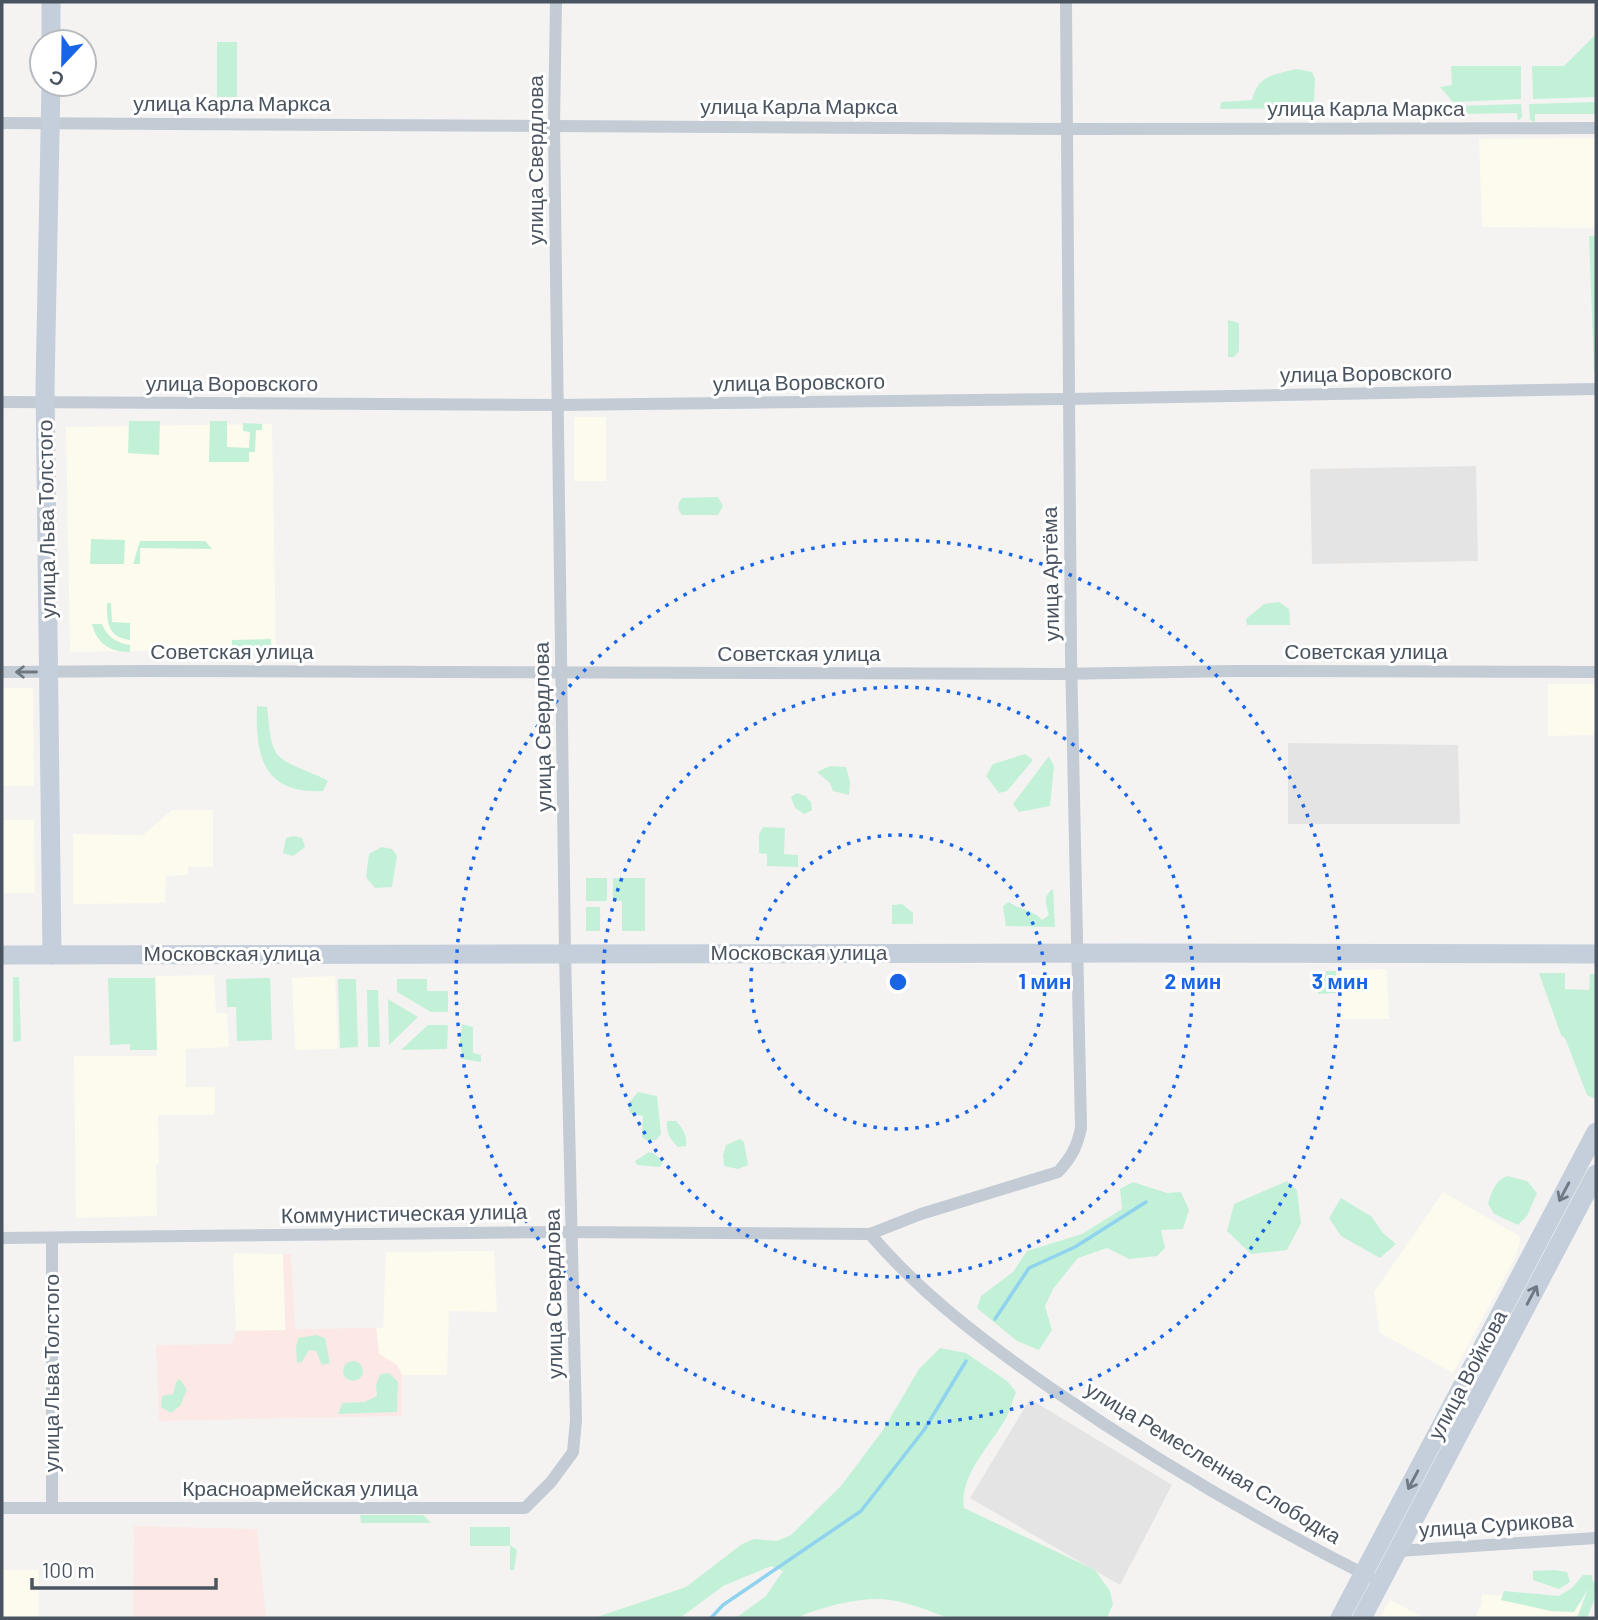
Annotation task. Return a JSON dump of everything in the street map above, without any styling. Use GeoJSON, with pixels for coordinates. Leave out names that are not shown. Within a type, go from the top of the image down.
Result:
{"type":"FeatureCollection","features":[{"type":"Feature","properties":{"kind":"street"},"geometry":{"type":"LineString","coordinates":[[51,2],[51,28]]}},
{"type":"Feature","properties":{"kind":"street","name":"улица Свердлова"},"geometry":{"type":"LineString","coordinates":[[556,2],[554,125],[565,953],[576,1420],[573,1452]]}},
{"type":"Feature","properties":{"kind":"street","name":"улица Артёма"},"geometry":{"type":"LineString","coordinates":[[1066,2],[1068,399],[1081,1128],[1077,1146]]}},
{"type":"Feature","properties":{"kind":"street","name":"улица Льва Толстого"},"geometry":{"type":"LineString","coordinates":[[51,98],[46,402],[52,955]]}},
{"type":"Feature","properties":{"kind":"street","name":"улица Карла Маркса"},"geometry":{"type":"LineString","coordinates":[[2,123],[1596,128]]}},
{"type":"Feature","properties":{"kind":"street","name":"улица Воровского"},"geometry":{"type":"LineString","coordinates":[[2,402],[559,405],[1596,389]]}},
{"type":"Feature","properties":{"kind":"street","name":"Советская улица"},"geometry":{"type":"LineString","coordinates":[[2,672],[1596,672]]}},
{"type":"Feature","properties":{"kind":"street","name":"Московская улица"},"geometry":{"type":"LineString","coordinates":[[2,955],[1596,954]]}},
{"type":"Feature","properties":{"kind":"street","name":"улица Войкова"},"geometry":{"type":"LineString","coordinates":[[1362,1618],[1372,1578],[1596,1132]]}},
{"type":"Feature","properties":{"kind":"street","name":"Коммунистическая улица"},"geometry":{"type":"LineString","coordinates":[[2,1238],[571,1232],[870,1234],[921,1214],[1058,1172],[1071,1158],[1077,1146]]}},
{"type":"Feature","properties":{"kind":"street","name":"улица Войкова"},"geometry":{"type":"LineString","coordinates":[[1339,1618],[1398,1550],[1596,1174]]}},
{"type":"Feature","properties":{"kind":"street","name":"улица Ремесленная Слободка"},"geometry":{"type":"LineString","coordinates":[[870,1234],[898,1268],[944,1308],[1086,1412],[1230,1500],[1372,1578]]}},
{"type":"Feature","properties":{"kind":"street","name":"улица Льва Толстого"},"geometry":{"type":"LineString","coordinates":[[52,1238],[52,1508]]}},
{"type":"Feature","properties":{"kind":"street","name":"Красноармейская улица"},"geometry":{"type":"LineString","coordinates":[[2,1508],[524,1507],[551,1482],[573,1452]]}},
{"type":"Feature","properties":{"kind":"street","name":"улица Сурикова"},"geometry":{"type":"LineString","coordinates":[[1398,1550],[1596,1538]]}},
{"type":"Feature","properties":{"kind":"shaded area"},"geometry":{"type":"Polygon","coordinates":[[[1596,138],[1596,228],[1482,227],[1479,139],[1596,138]]]}},
{"type":"Feature","properties":{"kind":"shaded area"},"geometry":{"type":"Polygon","coordinates":[[[574,417],[606,417],[606,481],[574,481],[574,417]]]}},
{"type":"Feature","properties":{"kind":"shaded area"},"geometry":{"type":"Polygon","coordinates":[[[272,424],[276,649],[70,652],[66,427],[272,424]]]}},
{"type":"Feature","properties":{"kind":"shaded area"},"geometry":{"type":"Polygon","coordinates":[[[1476,466],[1478,561],[1312,564],[1310,469],[1476,466]]]}},
{"type":"Feature","properties":{"kind":"shaded area"},"geometry":{"type":"Polygon","coordinates":[[[1548,684],[1596,684],[1596,735],[1548,736],[1548,684]]]}},
{"type":"Feature","properties":{"kind":"shaded area"},"geometry":{"type":"Polygon","coordinates":[[[2,688],[33,688],[34,786],[2,786],[2,688]]]}},
{"type":"Feature","properties":{"kind":"shaded area"},"geometry":{"type":"Polygon","coordinates":[[[1288,743],[1458,745],[1460,824],[1288,824],[1288,743]]]}},
{"type":"Feature","properties":{"kind":"shaded area"},"geometry":{"type":"Polygon","coordinates":[[[172,810],[213,810],[213,867],[188,867],[188,875],[166,876],[165,903],[73,904],[73,834],[143,835],[172,810]]]}},
{"type":"Feature","properties":{"kind":"shaded area"},"geometry":{"type":"Polygon","coordinates":[[[2,820],[34,820],[35,893],[2,893],[2,820]]]}},
{"type":"Feature","properties":{"kind":"shaded area"},"geometry":{"type":"Polygon","coordinates":[[[1387,969],[1389,1019],[1341,1019],[1340,970],[1387,969]]]}},
{"type":"Feature","properties":{"kind":"shaded area"},"geometry":{"type":"Polygon","coordinates":[[[214,975],[216,1013],[227,1013],[229,1047],[186,1049],[186,1087],[215,1087],[215,1115],[158,1115],[157,1216],[76,1218],[74,1056],[157,1056],[156,976],[214,975]]]}},
{"type":"Feature","properties":{"kind":"shaded area"},"geometry":{"type":"Polygon","coordinates":[[[335,976],[338,1049],[295,1050],[292,978],[335,976]]]}},
{"type":"Feature","properties":{"kind":"shaded area"},"geometry":{"type":"Polygon","coordinates":[[[1443,1192],[1521,1237],[1516,1256],[1453,1373],[1380,1333],[1374,1292],[1443,1192]]]}},
{"type":"Feature","properties":{"kind":"shaded area"},"geometry":{"type":"Polygon","coordinates":[[[494,1251],[497,1312],[449,1311],[447,1375],[402,1375],[397,1365],[379,1354],[376,1328],[383,1328],[386,1252],[494,1251]]]}},
{"type":"Feature","properties":{"kind":"shaded area"},"geometry":{"type":"Polygon","coordinates":[[[233,1253],[283,1254],[285,1330],[236,1331],[233,1253]]]}},
{"type":"Feature","properties":{"kind":"shaded area"},"geometry":{"type":"Polygon","coordinates":[[[283,1254],[291,1254],[295,1329],[376,1328],[379,1354],[397,1365],[402,1375],[402,1416],[159,1421],[156,1345],[232,1344],[236,1331],[286,1330],[283,1254]]]}},
{"type":"Feature","properties":{"kind":"shaded area"},"geometry":{"type":"Polygon","coordinates":[[[1030,1399],[1172,1485],[1120,1585],[970,1498],[1030,1399]]]}},
{"type":"Feature","properties":{"kind":"shaded area"},"geometry":{"type":"Polygon","coordinates":[[[134,1526],[257,1529],[266,1618],[133,1618],[134,1526]]]}},
{"type":"Feature","properties":{"kind":"shaded area"},"geometry":{"type":"Polygon","coordinates":[[[2,1570],[38,1570],[39,1618],[2,1618],[2,1570]]]}},
{"type":"Feature","properties":{"kind":"shaded area"},"geometry":{"type":"Polygon","coordinates":[[[1482,1594],[1583,1603],[1577,1618],[1475,1618],[1481,1605],[1482,1594]]]}},
{"type":"Feature","properties":{"kind":"shaded area"},"geometry":{"type":"Polygon","coordinates":[[[1390,1600],[1425,1618],[1380,1618],[1390,1600]]]}},
{"type":"Feature","properties":{"kind":"green space"},"geometry":{"type":"Polygon","coordinates":[[[1596,34],[1596,97],[1533,99],[1532,66],[1564,66],[1596,34]]]}},
{"type":"Feature","properties":{"kind":"green space"},"geometry":{"type":"Polygon","coordinates":[[[217,42],[237,42],[237,97],[217,97],[217,42]]]}},
{"type":"Feature","properties":{"kind":"green space"},"geometry":{"type":"Polygon","coordinates":[[[1451,66],[1521,66],[1521,99],[1453,102],[1440,87],[1452,85],[1451,66]]]}},
{"type":"Feature","properties":{"kind":"green space"},"geometry":{"type":"Polygon","coordinates":[[[1296,69],[1312,72],[1315,79],[1314,100],[1307,108],[1220,109],[1221,102],[1252,100],[1262,81],[1296,69]]]}},
{"type":"Feature","properties":{"kind":"green space"},"geometry":{"type":"Polygon","coordinates":[[[1596,102],[1596,114],[1535,114],[1535,122],[1530,120],[1529,104],[1596,102]]]}},
{"type":"Feature","properties":{"kind":"green space"},"geometry":{"type":"Polygon","coordinates":[[[1521,104],[1522,117],[1518,121],[1517,113],[1463,114],[1456,106],[1521,104]]]}},
{"type":"Feature","properties":{"kind":"green space"},"geometry":{"type":"Polygon","coordinates":[[[1589,236],[1596,236],[1596,371],[1594,371],[1589,236]]]}},
{"type":"Feature","properties":{"kind":"green space"},"geometry":{"type":"Polygon","coordinates":[[[1228,320],[1239,323],[1239,351],[1234,357],[1228,357],[1228,320]]]}},
{"type":"Feature","properties":{"kind":"green space"},"geometry":{"type":"Polygon","coordinates":[[[129,421],[160,421],[159,455],[128,453],[129,421]]]}},
{"type":"Feature","properties":{"kind":"green space"},"geometry":{"type":"Polygon","coordinates":[[[210,421],[227,421],[227,447],[249,448],[250,432],[243,431],[243,423],[262,424],[262,430],[256,430],[255,452],[249,452],[249,462],[209,462],[210,421]]]}},
{"type":"Feature","properties":{"kind":"green space"},"geometry":{"type":"Polygon","coordinates":[[[718,497],[723,506],[718,515],[682,515],[678,509],[682,498],[718,497]]]}},
{"type":"Feature","properties":{"kind":"green space"},"geometry":{"type":"Polygon","coordinates":[[[91,539],[125,540],[124,564],[90,564],[91,539]]]}},
{"type":"Feature","properties":{"kind":"green space"},"geometry":{"type":"Polygon","coordinates":[[[140,541],[205,541],[212,549],[140,548],[140,564],[133,564],[140,541]]]}},
{"type":"Feature","properties":{"kind":"green space"},"geometry":{"type":"Polygon","coordinates":[[[1279,602],[1289,609],[1290,625],[1247,625],[1246,619],[1264,604],[1279,602]]]}},
{"type":"Feature","properties":{"kind":"green space"},"geometry":{"type":"Polygon","coordinates":[[[107,603],[111,603],[112,622],[130,623],[130,640],[117,636],[110,628],[107,603]]]}},
{"type":"Feature","properties":{"kind":"green space"},"geometry":{"type":"Polygon","coordinates":[[[92,624],[102,624],[113,639],[130,645],[130,652],[105,646],[97,637],[92,624]]]}},
{"type":"Feature","properties":{"kind":"green space"},"geometry":{"type":"Polygon","coordinates":[[[271,639],[271,651],[232,651],[232,640],[271,639]]]}},
{"type":"Feature","properties":{"kind":"green space"},"geometry":{"type":"Polygon","coordinates":[[[257,706],[267,707],[275,751],[291,764],[328,781],[323,791],[288,786],[276,779],[267,769],[258,741],[257,706]]]}},
{"type":"Feature","properties":{"kind":"green space"},"geometry":{"type":"Polygon","coordinates":[[[1025,754],[1033,760],[1007,791],[999,793],[986,776],[993,764],[1025,754]]]}},
{"type":"Feature","properties":{"kind":"green space"},"geometry":{"type":"Polygon","coordinates":[[[1049,756],[1054,766],[1050,806],[1019,812],[1013,804],[1049,756]]]}},
{"type":"Feature","properties":{"kind":"green space"},"geometry":{"type":"Polygon","coordinates":[[[830,766],[846,767],[850,782],[849,795],[833,791],[830,783],[817,772],[830,766]]]}},
{"type":"Feature","properties":{"kind":"green space"},"geometry":{"type":"Polygon","coordinates":[[[797,793],[811,802],[812,810],[804,814],[795,808],[791,797],[797,793]]]}},
{"type":"Feature","properties":{"kind":"green space"},"geometry":{"type":"Polygon","coordinates":[[[763,827],[785,828],[784,854],[798,855],[798,867],[767,866],[767,854],[759,853],[759,834],[763,827]]]}},
{"type":"Feature","properties":{"kind":"green space"},"geometry":{"type":"Polygon","coordinates":[[[286,838],[302,838],[305,847],[293,856],[283,853],[286,838]]]}},
{"type":"Feature","properties":{"kind":"green space"},"geometry":{"type":"Polygon","coordinates":[[[382,847],[392,849],[397,856],[392,887],[375,888],[366,877],[369,854],[382,847]]]}},
{"type":"Feature","properties":{"kind":"green space"},"geometry":{"type":"Polygon","coordinates":[[[586,878],[607,878],[607,901],[586,901],[586,878]]]}},
{"type":"Feature","properties":{"kind":"green space"},"geometry":{"type":"Polygon","coordinates":[[[613,878],[645,878],[645,931],[622,931],[622,901],[613,901],[613,878]]]}},
{"type":"Feature","properties":{"kind":"green space"},"geometry":{"type":"Polygon","coordinates":[[[1053,889],[1055,927],[1006,926],[1003,906],[1009,902],[1042,920],[1049,915],[1046,898],[1053,889]]]}},
{"type":"Feature","properties":{"kind":"green space"},"geometry":{"type":"Polygon","coordinates":[[[902,904],[913,913],[913,924],[892,924],[892,905],[902,904]]]}},
{"type":"Feature","properties":{"kind":"green space"},"geometry":{"type":"Polygon","coordinates":[[[586,907],[600,907],[600,931],[586,931],[586,907]]]}},
{"type":"Feature","properties":{"kind":"green space"},"geometry":{"type":"Polygon","coordinates":[[[1326,971],[1336,971],[1336,993],[1318,994],[1318,975],[1326,975],[1326,971]]]}},
{"type":"Feature","properties":{"kind":"green space"},"geometry":{"type":"Polygon","coordinates":[[[1539,973],[1565,973],[1565,989],[1589,990],[1590,974],[1596,974],[1596,1099],[1587,1095],[1565,1038],[1561,1035],[1539,973]]]}},
{"type":"Feature","properties":{"kind":"green space"},"geometry":{"type":"Polygon","coordinates":[[[13,977],[19,977],[21,1041],[13,1042],[13,977]]]}},
{"type":"Feature","properties":{"kind":"green space"},"geometry":{"type":"Polygon","coordinates":[[[108,978],[155,978],[157,1050],[130,1050],[130,1044],[110,1045],[108,978]]]}},
{"type":"Feature","properties":{"kind":"green space"},"geometry":{"type":"Polygon","coordinates":[[[270,978],[272,1040],[237,1041],[236,1007],[227,1007],[226,979],[270,978]]]}},
{"type":"Feature","properties":{"kind":"green space"},"geometry":{"type":"Polygon","coordinates":[[[338,979],[356,979],[358,1047],[340,1048],[338,979]]]}},
{"type":"Feature","properties":{"kind":"green space"},"geometry":{"type":"Polygon","coordinates":[[[397,979],[427,979],[427,991],[448,991],[448,1012],[431,1012],[397,992],[397,979]]]}},
{"type":"Feature","properties":{"kind":"green space"},"geometry":{"type":"Polygon","coordinates":[[[367,990],[378,990],[380,1047],[368,1047],[367,990]]]}},
{"type":"Feature","properties":{"kind":"green space"},"geometry":{"type":"Polygon","coordinates":[[[388,999],[418,1017],[389,1045],[388,999]]]}},
{"type":"Feature","properties":{"kind":"green space"},"geometry":{"type":"Polygon","coordinates":[[[462,1024],[473,1027],[473,1053],[481,1055],[481,1062],[462,1059],[462,1024]]]}},
{"type":"Feature","properties":{"kind":"green space"},"geometry":{"type":"Polygon","coordinates":[[[428,1025],[448,1025],[447,1049],[401,1050],[428,1025]]]}},
{"type":"Feature","properties":{"kind":"green space"},"geometry":{"type":"Polygon","coordinates":[[[638,1092],[657,1096],[661,1134],[656,1140],[642,1137],[643,1116],[630,1113],[628,1104],[638,1092]]]}},
{"type":"Feature","properties":{"kind":"green space"},"geometry":{"type":"Polygon","coordinates":[[[667,1121],[676,1121],[681,1127],[686,1146],[678,1147],[673,1141],[668,1132],[667,1121]]]}},
{"type":"Feature","properties":{"kind":"green space"},"geometry":{"type":"Polygon","coordinates":[[[740,1139],[744,1142],[748,1165],[738,1169],[724,1166],[726,1145],[740,1139]]]}},
{"type":"Feature","properties":{"kind":"green space"},"geometry":{"type":"Polygon","coordinates":[[[649,1152],[663,1162],[660,1167],[637,1165],[635,1161],[649,1152]]]}},
{"type":"Feature","properties":{"kind":"green space"},"geometry":{"type":"Polygon","coordinates":[[[1507,1176],[1527,1181],[1537,1193],[1527,1216],[1518,1225],[1494,1214],[1488,1204],[1494,1187],[1507,1176]]]}},
{"type":"Feature","properties":{"kind":"green space"},"geometry":{"type":"Polygon","coordinates":[[[1287,1181],[1297,1190],[1301,1223],[1287,1250],[1251,1254],[1227,1231],[1234,1204],[1287,1181]]]}},
{"type":"Feature","properties":{"kind":"green space"},"geometry":{"type":"Polygon","coordinates":[[[1133,1182],[1167,1193],[1181,1192],[1189,1210],[1183,1229],[1161,1230],[1165,1248],[1157,1256],[1129,1259],[1107,1248],[1078,1258],[1053,1289],[1045,1306],[1052,1330],[1039,1350],[1017,1341],[977,1308],[981,1296],[1013,1272],[1027,1251],[1082,1234],[1122,1209],[1120,1189],[1133,1182]]]}},
{"type":"Feature","properties":{"kind":"green space"},"geometry":{"type":"Polygon","coordinates":[[[1341,1198],[1372,1217],[1383,1233],[1396,1244],[1380,1258],[1341,1236],[1329,1218],[1341,1198]]]}},
{"type":"Feature","properties":{"kind":"green space"},"geometry":{"type":"Polygon","coordinates":[[[316,1335],[325,1338],[330,1363],[322,1365],[316,1351],[309,1350],[302,1362],[297,1363],[298,1338],[316,1335]]]}},
{"type":"Feature","properties":{"kind":"green space"},"geometry":{"type":"Polygon","coordinates":[[[940,1348],[966,1353],[1007,1381],[1016,1392],[1006,1418],[971,1472],[966,1484],[964,1508],[1095,1570],[1110,1591],[1113,1604],[1107,1618],[948,1618],[905,1603],[880,1599],[834,1605],[800,1618],[736,1618],[766,1596],[783,1571],[771,1566],[723,1586],[680,1618],[594,1618],[686,1587],[742,1544],[754,1539],[777,1541],[791,1535],[841,1486],[883,1430],[919,1369],[940,1348]]]}},
{"type":"Feature","properties":{"kind":"green space"},"geometry":{"type":"Polygon","coordinates":[[[353,1361],[360,1364],[363,1371],[360,1378],[353,1381],[346,1378],[343,1371],[346,1364],[353,1361]]]}},
{"type":"Feature","properties":{"kind":"green space"},"geometry":{"type":"Polygon","coordinates":[[[389,1373],[398,1382],[397,1412],[338,1414],[342,1403],[364,1402],[377,1396],[376,1385],[380,1374],[389,1373]]]}},
{"type":"Feature","properties":{"kind":"green space"},"geometry":{"type":"Polygon","coordinates":[[[180,1379],[187,1390],[180,1406],[171,1413],[161,1407],[162,1396],[173,1394],[176,1382],[180,1379]]]}},
{"type":"Feature","properties":{"kind":"green space"},"geometry":{"type":"Polygon","coordinates":[[[360,1515],[423,1515],[431,1523],[361,1523],[360,1515]]]}},
{"type":"Feature","properties":{"kind":"green space"},"geometry":{"type":"Polygon","coordinates":[[[470,1527],[510,1527],[510,1545],[517,1550],[514,1570],[510,1570],[510,1546],[470,1546],[470,1527]]]}},
{"type":"Feature","properties":{"kind":"green space"},"geometry":{"type":"Polygon","coordinates":[[[1533,1571],[1567,1572],[1570,1582],[1559,1589],[1533,1580],[1533,1571]]]}},
{"type":"Feature","properties":{"kind":"green space"},"geometry":{"type":"Polygon","coordinates":[[[1583,1575],[1592,1575],[1593,1582],[1596,1582],[1596,1596],[1587,1618],[1577,1618],[1588,1589],[1574,1612],[1551,1611],[1501,1600],[1504,1591],[1559,1596],[1572,1588],[1583,1575]]]}},
{"type":"Feature","properties":{"kind":"waterway"},"geometry":{"type":"LineString","coordinates":[[995,1319],[1029,1268],[1075,1247],[1146,1202]]}},
{"type":"Feature","properties":{"kind":"waterway"},"geometry":{"type":"LineString","coordinates":[[711,1618],[723,1605],[861,1511],[924,1430],[966,1361]]}}]}
